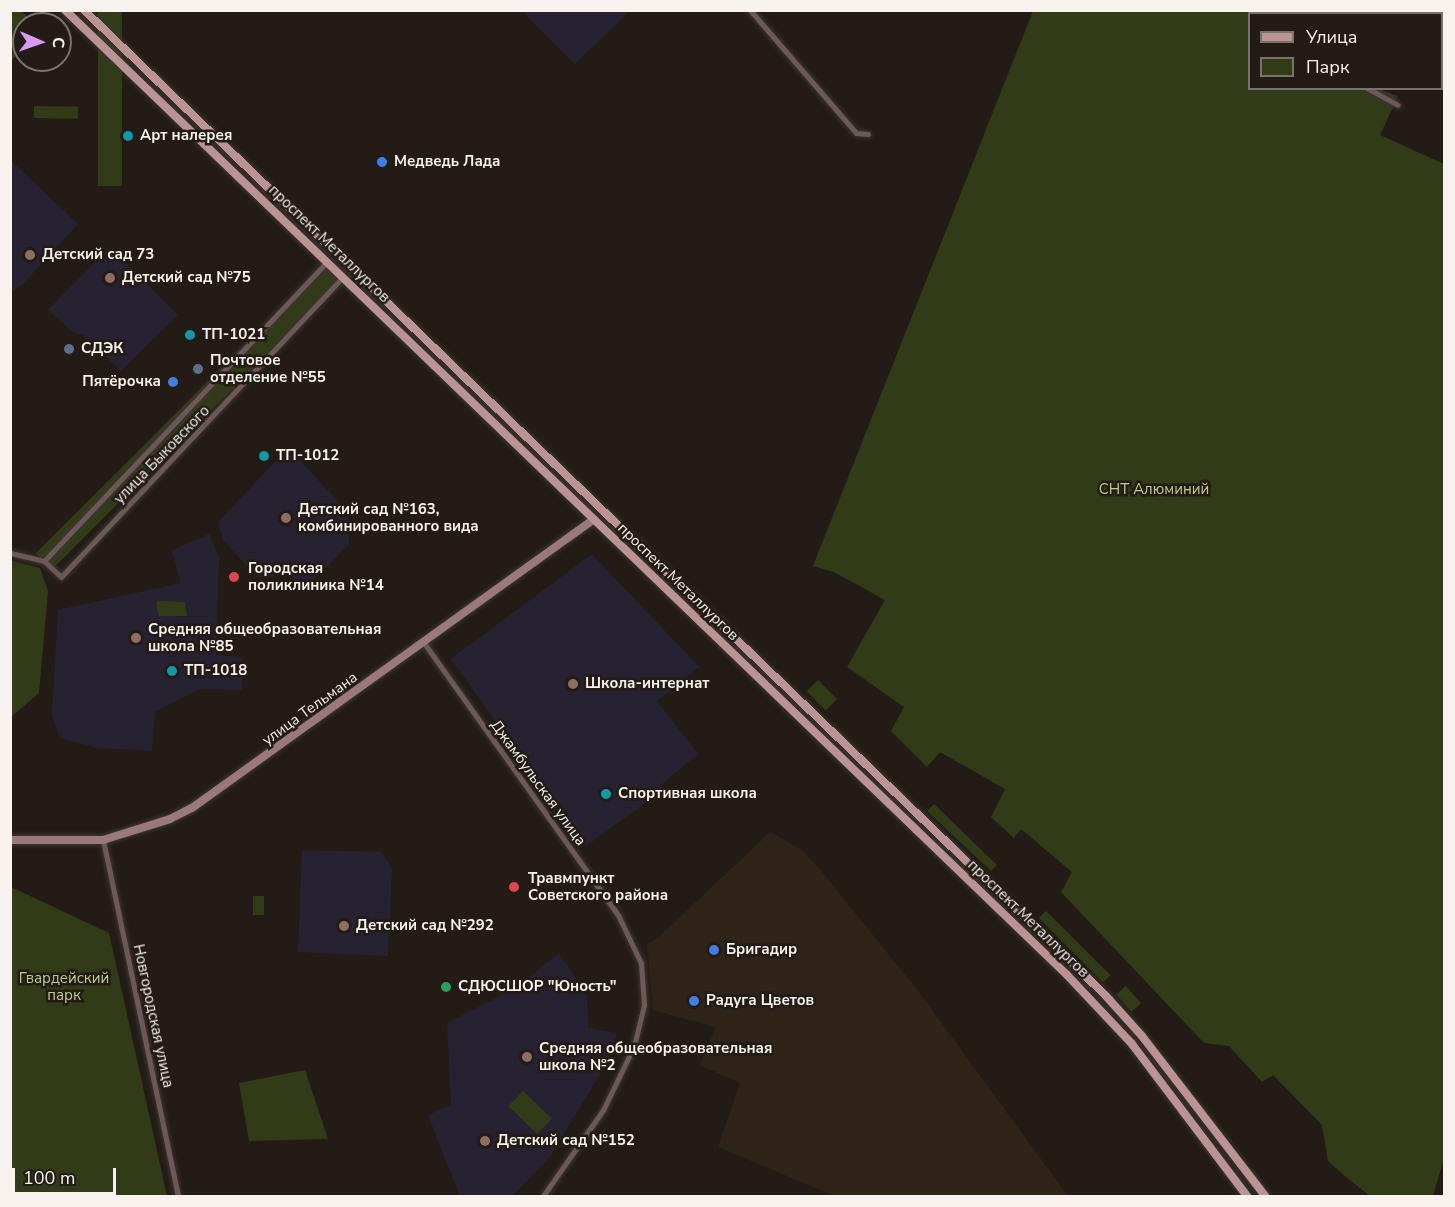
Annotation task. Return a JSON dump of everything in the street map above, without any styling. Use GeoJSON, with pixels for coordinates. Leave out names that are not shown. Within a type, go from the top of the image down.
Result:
{"type":"FeatureCollection","features":[{"type":"Feature","properties":{"kind":"main road","name":"проспект Металлургов"},"geometry":{"type":"LineString","coordinates":[[64,10],[328,261],[1122,1031],[1247,1197]]}},
{"type":"Feature","properties":{"kind":"main road","name":"проспект Металлургов"},"geometry":{"type":"LineString","coordinates":[[84,10],[1106,996],[1142,1036],[1265,1197]]}},
{"type":"Feature","properties":{"kind":"main road"},"geometry":{"type":"LineString","coordinates":[[328,261],[337,253]]}},
{"type":"Feature","properties":{"kind":"main road"},"geometry":{"type":"LineString","coordinates":[[344,277],[352,268]]}},
{"type":"Feature","properties":{"kind":"main road"},"geometry":{"type":"LineString","coordinates":[[594,519],[602,510]]}},
{"type":"Feature","properties":{"kind":"main road","name":"улица Тельмана"},"geometry":{"type":"LineString","coordinates":[[10,840],[104,840],[170,819],[192,807],[594,519]]}},
{"type":"Feature","properties":{"kind":"street"},"geometry":{"type":"LineString","coordinates":[[750,10],[856,132],[868,134]]}},
{"type":"Feature","properties":{"kind":"street"},"geometry":{"type":"LineString","coordinates":[[1371,90],[1398,105]]}},
{"type":"Feature","properties":{"kind":"street","name":"улица Быковского"},"geometry":{"type":"LineString","coordinates":[[44,561],[328,261]]}},
{"type":"Feature","properties":{"kind":"street","name":"улица Быковского"},"geometry":{"type":"LineString","coordinates":[[10,553],[44,561],[61,577],[344,277]]}},
{"type":"Feature","properties":{"kind":"street","name":"Джамбульская улица"},"geometry":{"type":"LineString","coordinates":[[424,643],[618,915],[642,963],[644,1005],[634,1046],[603,1110],[543,1197]]}},
{"type":"Feature","properties":{"kind":"street","name":"Новгородская улица"},"geometry":{"type":"LineString","coordinates":[[104,840],[178,1197]]}},
{"type":"Feature","properties":{"kind":"shaded area"},"geometry":{"type":"Polygon","coordinates":[[[522,11],[630,11],[575,64],[522,11]]]}},
{"type":"Feature","properties":{"kind":"shaded area","name":"Детский сад 73"},"geometry":{"type":"Polygon","coordinates":[[[10,160],[78,224],[22,285],[11,291],[10,160]]]}},
{"type":"Feature","properties":{"kind":"shaded area","name":"Детский сад №75"},"geometry":{"type":"Polygon","coordinates":[[[110,247],[178,315],[121,371],[82,334],[75,334],[48,310],[110,247]]]}},
{"type":"Feature","properties":{"kind":"shaded area","name":"Детский сад №163, комбинированного вида"},"geometry":{"type":"Polygon","coordinates":[[[288,448],[349,513],[349,545],[305,587],[290,576],[257,577],[223,540],[218,522],[288,448]]]}},
{"type":"Feature","properties":{"kind":"shaded area","name":"Средняя общеобразовательная школа №85"},"geometry":{"type":"Polygon","coordinates":[[[209,534],[219,557],[216,655],[243,657],[242,690],[199,689],[155,712],[152,751],[98,748],[60,738],[52,715],[58,610],[181,583],[172,550],[209,534]]]}},
{"type":"Feature","properties":{"kind":"shaded area","name":"Школа-интернат"},"geometry":{"type":"Polygon","coordinates":[[[592,554],[699,667],[657,701],[698,754],[656,789],[658,794],[586,846],[451,659],[592,554]]]}},
{"type":"Feature","properties":{"kind":"shaded area"},"geometry":{"type":"Polygon","coordinates":[[[770,832],[802,850],[818,867],[918,991],[1068,1196],[835,1196],[718,1147],[740,1083],[700,1065],[716,1027],[653,1010],[647,944],[659,937],[770,832]]]}},
{"type":"Feature","properties":{"kind":"shaded area","name":"Детский сад №292"},"geometry":{"type":"Polygon","coordinates":[[[302,850],[382,852],[392,869],[388,956],[298,952],[302,850]]]}},
{"type":"Feature","properties":{"kind":"shaded area","name":"Средняя общеобразовательная школа №2"},"geometry":{"type":"Polygon","coordinates":[[[559,953],[587,996],[588,1028],[617,1033],[602,1071],[549,1158],[512,1196],[460,1196],[428,1115],[451,1105],[447,1023],[516,988],[559,953]]]}},
{"type":"Feature","properties":{"kind":"green space"},"geometry":{"type":"Polygon","coordinates":[[[11,10],[22,12],[12,12],[11,61],[11,10]]]}},
{"type":"Feature","properties":{"kind":"green space"},"geometry":{"type":"Polygon","coordinates":[[[98,11],[122,11],[122,186],[98,186],[98,11]]]}},
{"type":"Feature","properties":{"kind":"green space","name":"СНТ Алюминий"},"geometry":{"type":"Polygon","coordinates":[[[1033,11],[1369,11],[1248,12],[1248,90],[1381,90],[1398,96],[1380,135],[1444,164],[1444,1158],[1433,1196],[1370,1196],[1346,1177],[1328,1161],[1322,1125],[1273,1075],[1262,1082],[1229,1046],[1204,1043],[1061,892],[1072,872],[1021,829],[1014,838],[991,817],[1005,789],[940,752],[927,767],[891,731],[904,707],[847,667],[885,600],[834,572],[813,566],[1033,11]]]}},
{"type":"Feature","properties":{"kind":"green space"},"geometry":{"type":"Polygon","coordinates":[[[34,106],[78,107],[78,119],[34,118],[34,106]]]}},
{"type":"Feature","properties":{"kind":"green space"},"geometry":{"type":"Polygon","coordinates":[[[328,261],[344,277],[52,569],[36,553],[328,261]]]}},
{"type":"Feature","properties":{"kind":"green space"},"geometry":{"type":"Polygon","coordinates":[[[10,560],[40,568],[48,591],[39,693],[12,716],[10,560]]]}},
{"type":"Feature","properties":{"kind":"green space"},"geometry":{"type":"Polygon","coordinates":[[[159,601],[185,602],[187,616],[159,616],[156,603],[159,601]]]}},
{"type":"Feature","properties":{"kind":"green space"},"geometry":{"type":"Polygon","coordinates":[[[818,680],[837,699],[826,710],[807,691],[818,680]]]}},
{"type":"Feature","properties":{"kind":"green space"},"geometry":{"type":"Polygon","coordinates":[[[934,804],[997,865],[991,871],[927,811],[934,804]]]}},
{"type":"Feature","properties":{"kind":"green space","name":"Гвардейский парк"},"geometry":{"type":"Polygon","coordinates":[[[11,887],[109,933],[167,1196],[11,1196],[11,887]]]}},
{"type":"Feature","properties":{"kind":"green space"},"geometry":{"type":"Polygon","coordinates":[[[253,896],[264,896],[264,915],[253,915],[253,896]]]}},
{"type":"Feature","properties":{"kind":"green space"},"geometry":{"type":"Polygon","coordinates":[[[1046,911],[1110,975],[1103,982],[1039,918],[1046,911]]]}},
{"type":"Feature","properties":{"kind":"green space"},"geometry":{"type":"Polygon","coordinates":[[[1126,986],[1141,1003],[1131,1012],[1116,995],[1126,986]]]}},
{"type":"Feature","properties":{"kind":"green space"},"geometry":{"type":"Polygon","coordinates":[[[305,1070],[328,1139],[249,1141],[239,1083],[305,1070]]]}},
{"type":"Feature","properties":{"kind":"green space"},"geometry":{"type":"Polygon","coordinates":[[[523,1091],[552,1119],[537,1134],[508,1106],[523,1091]]]}},
{"type":"Feature","properties":{"kind":"place","name":"Арт налерея"},"geometry":{"type":"Point","coordinates":[128,136]}},
{"type":"Feature","properties":{"kind":"place","name":"Медведь Лада"},"geometry":{"type":"Point","coordinates":[382,162]}},
{"type":"Feature","properties":{"kind":"place","name":"Детский сад 73"},"geometry":{"type":"Point","coordinates":[30,255]}},
{"type":"Feature","properties":{"kind":"place","name":"Детский сад №75"},"geometry":{"type":"Point","coordinates":[110,278]}},
{"type":"Feature","properties":{"kind":"place","name":"ТП-1021"},"geometry":{"type":"Point","coordinates":[190,335]}},
{"type":"Feature","properties":{"kind":"place","name":"СДЭК"},"geometry":{"type":"Point","coordinates":[69,349]}},
{"type":"Feature","properties":{"kind":"place","name":"Почтовое отделение №55"},"geometry":{"type":"Point","coordinates":[198,369]}},
{"type":"Feature","properties":{"kind":"place","name":"Пятёрочка"},"geometry":{"type":"Point","coordinates":[173,382]}},
{"type":"Feature","properties":{"kind":"place","name":"ТП-1012"},"geometry":{"type":"Point","coordinates":[264,456]}},
{"type":"Feature","properties":{"kind":"place","name":"Детский сад №163, комбинированного вида"},"geometry":{"type":"Point","coordinates":[286,518]}},
{"type":"Feature","properties":{"kind":"place","name":"Городская поликлиника №14"},"geometry":{"type":"Point","coordinates":[234,577]}},
{"type":"Feature","properties":{"kind":"place","name":"Средняя общеобразовательная школа №85"},"geometry":{"type":"Point","coordinates":[136,638]}},
{"type":"Feature","properties":{"kind":"place","name":"ТП-1018"},"geometry":{"type":"Point","coordinates":[172,671]}},
{"type":"Feature","properties":{"kind":"place","name":"Школа-интернат"},"geometry":{"type":"Point","coordinates":[573,684]}},
{"type":"Feature","properties":{"kind":"place","name":"Спортивная школа"},"geometry":{"type":"Point","coordinates":[606,794]}},
{"type":"Feature","properties":{"kind":"place","name":"Травмпункт Советского района"},"geometry":{"type":"Point","coordinates":[514,887]}},
{"type":"Feature","properties":{"kind":"place","name":"Детский сад №292"},"geometry":{"type":"Point","coordinates":[344,926]}},
{"type":"Feature","properties":{"kind":"place","name":"Бригадир"},"geometry":{"type":"Point","coordinates":[714,950]}},
{"type":"Feature","properties":{"kind":"place","name":"СДЮСШОР \"Юность\""},"geometry":{"type":"Point","coordinates":[446,987]}},
{"type":"Feature","properties":{"kind":"place","name":"Радуга Цветов"},"geometry":{"type":"Point","coordinates":[694,1001]}},
{"type":"Feature","properties":{"kind":"place","name":"Средняя общеобразовательная школа №2"},"geometry":{"type":"Point","coordinates":[527,1057]}},
{"type":"Feature","properties":{"kind":"place","name":"Детский сад №152"},"geometry":{"type":"Point","coordinates":[485,1141]}}]}
